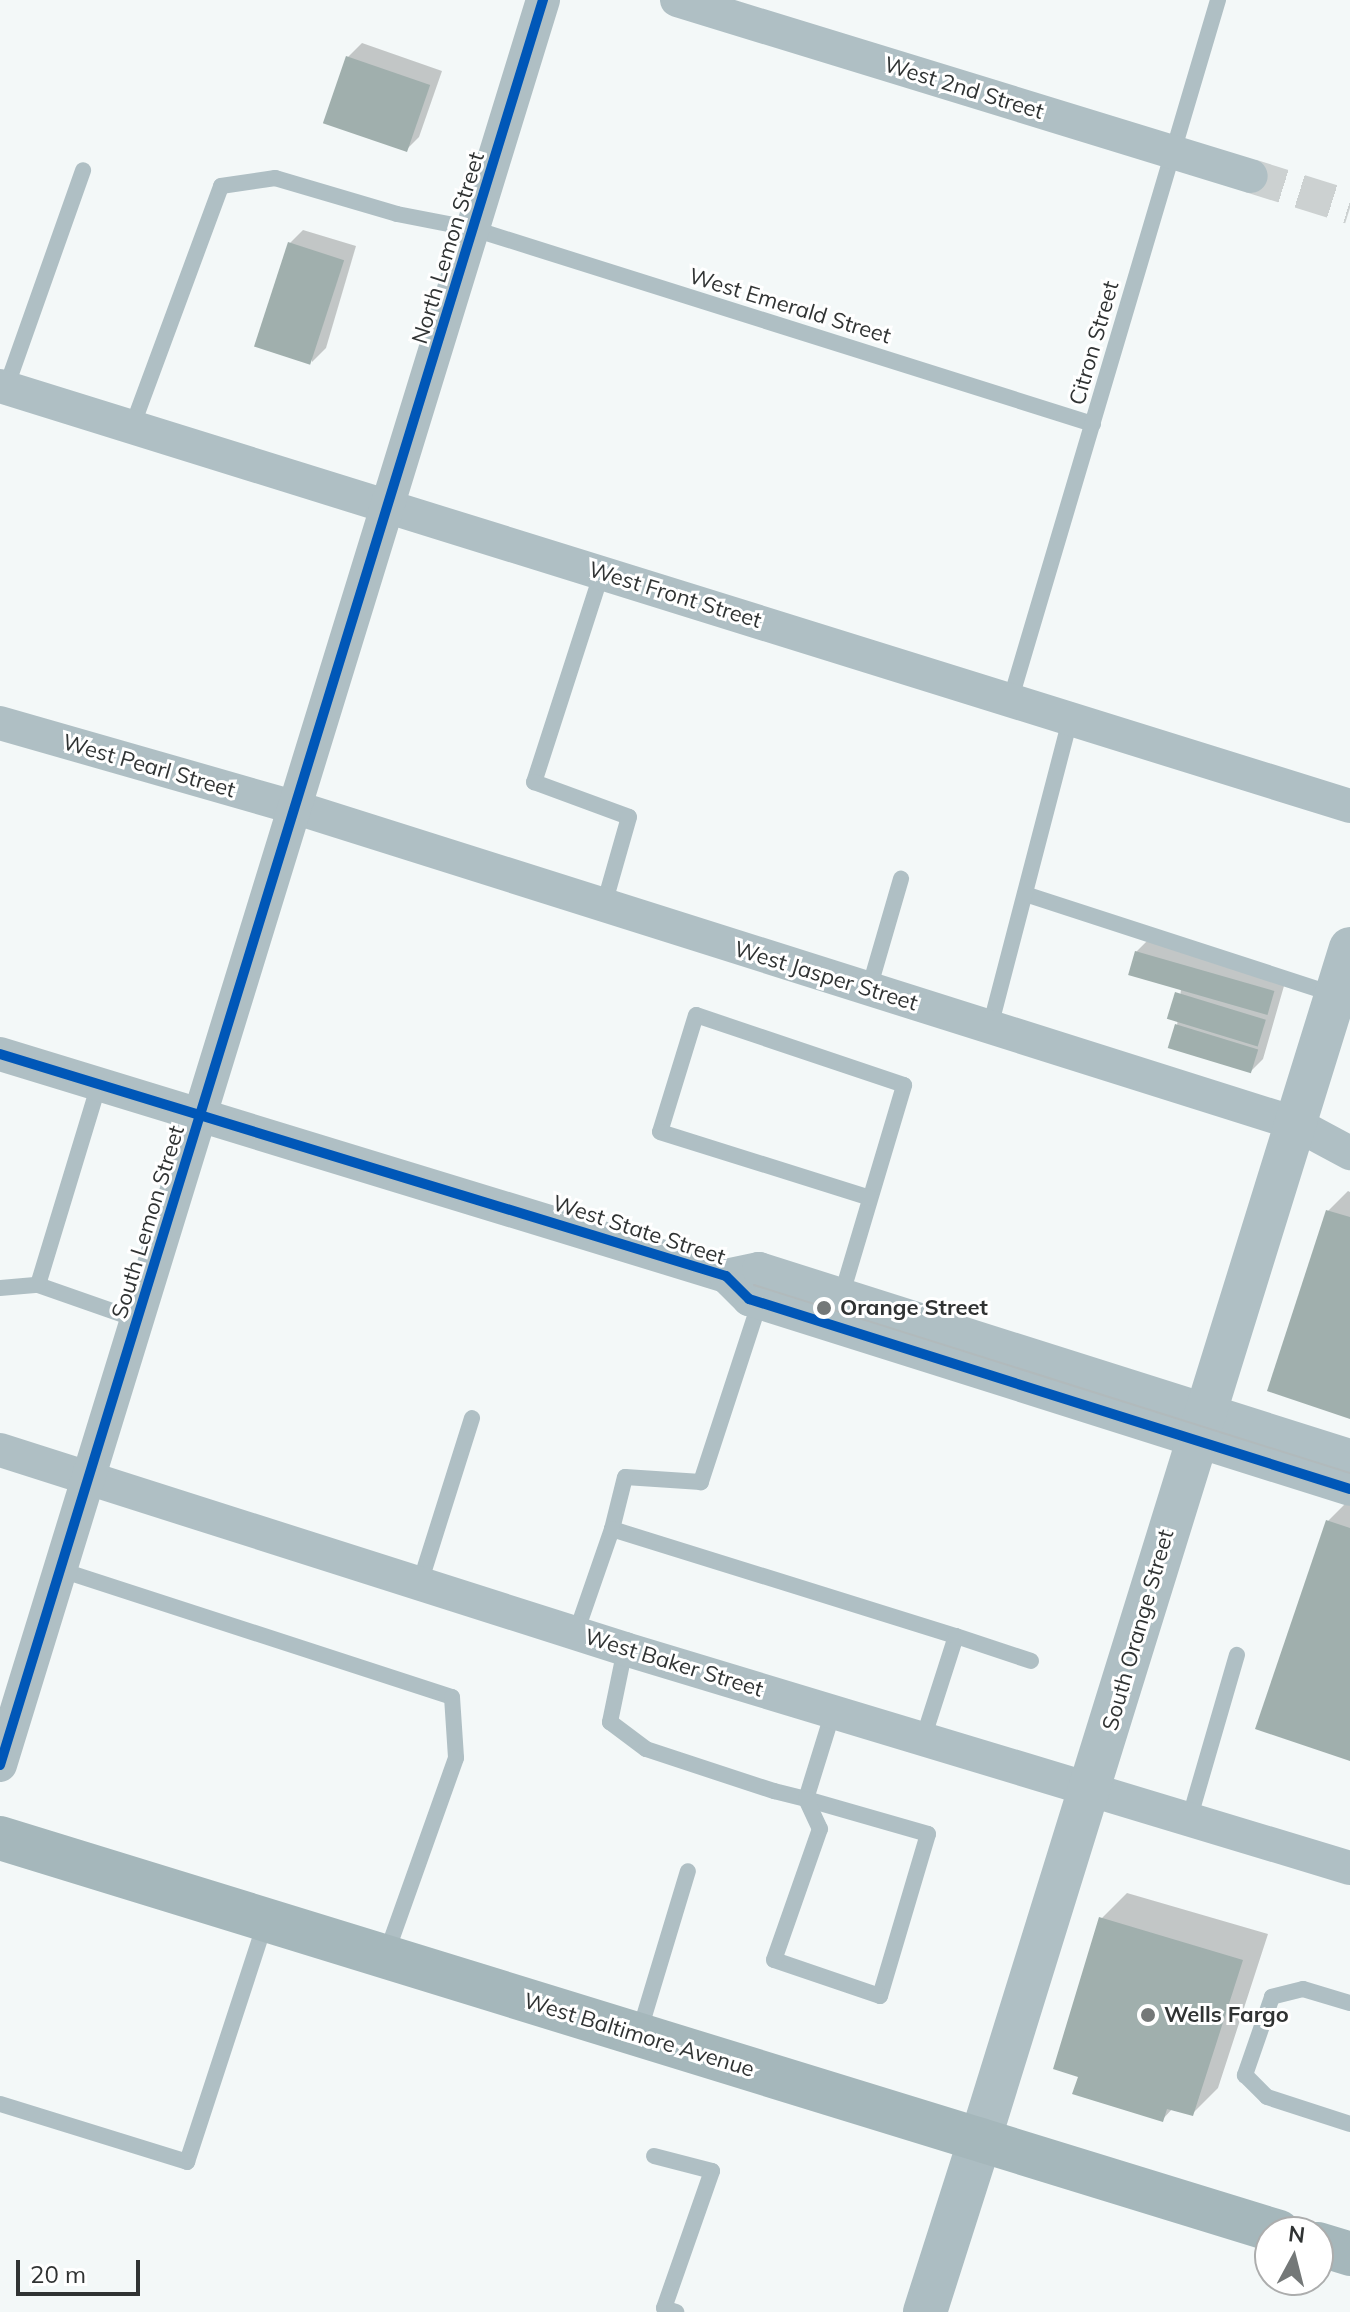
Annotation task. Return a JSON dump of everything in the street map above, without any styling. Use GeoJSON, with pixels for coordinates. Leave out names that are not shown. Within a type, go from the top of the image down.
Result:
{"type":"FeatureCollection","features":[{"type":"Feature","properties":{"kind":"main road","name":"West Baltimore Avenue"},"geometry":{"type":"LineString","coordinates":[[0,1838],[1254,2224]]}},
{"type":"Feature","properties":{"kind":"main road","name":"South Orange Street"},"geometry":{"type":"LineString","coordinates":[[925,2312],[980,2140]]}},
{"type":"Feature","properties":{"kind":"street","name":"North Lemon Street"},"geometry":{"type":"LineString","coordinates":[[391,507],[543,0]]}},
{"type":"Feature","properties":{"kind":"street","name":"West 2nd Street"},"geometry":{"type":"LineString","coordinates":[[677,0],[1251,176]]}},
{"type":"Feature","properties":{"kind":"street","name":"West Front Street"},"geometry":{"type":"LineString","coordinates":[[3,387],[1011,698],[1350,806]]}},
{"type":"Feature","properties":{"kind":"street","name":"South Lemon Street"},"geometry":{"type":"LineString","coordinates":[[0,1765],[391,507]]}},
{"type":"Feature","properties":{"kind":"street","name":"West Pearl Street"},"geometry":{"type":"LineString","coordinates":[[0,723],[297,808]]}},
{"type":"Feature","properties":{"kind":"street","name":"West Jasper Street"},"geometry":{"type":"LineString","coordinates":[[297,808],[1294,1123],[1350,1153]]}},
{"type":"Feature","properties":{"kind":"street","name":"South Orange Street"},"geometry":{"type":"LineString","coordinates":[[980,2140],[1091,1790],[1199,1425],[1350,948]]}},
{"type":"Feature","properties":{"kind":"street","name":"West State Street"},"geometry":{"type":"LineString","coordinates":[[0,1054],[726,1276],[759,1269],[764,1287],[1199,1425],[1350,1489]]}},
{"type":"Feature","properties":{"kind":"street","name":"West State Street"},"geometry":{"type":"LineString","coordinates":[[1199,1425],[1350,1456]]}},
{"type":"Feature","properties":{"kind":"street","name":"West Baker Street"},"geometry":{"type":"LineString","coordinates":[[0,1450],[576,1633],[1350,1868]]}},
{"type":"Feature","properties":{"kind":"lane","name":"Citron Street"},"geometry":{"type":"LineString","coordinates":[[1011,698],[1218,0]]}},
{"type":"Feature","properties":{"kind":"lane"},"geometry":{"type":"LineString","coordinates":[[3,387],[83,170]]}},
{"type":"Feature","properties":{"kind":"lane","name":"West Emerald Street"},"geometry":{"type":"LineString","coordinates":[[132,427],[221,186],[275,178],[397,214],[474,229],[1093,424]]}},
{"type":"Feature","properties":{"kind":"lane"},"geometry":{"type":"LineString","coordinates":[[602,572],[534,782],[629,817],[604,905]]}},
{"type":"Feature","properties":{"kind":"lane"},"geometry":{"type":"LineString","coordinates":[[990,1027],[1071,717]]}},
{"type":"Feature","properties":{"kind":"lane"},"geometry":{"type":"LineString","coordinates":[[869,989],[901,879]]}},
{"type":"Feature","properties":{"kind":"lane"},"geometry":{"type":"LineString","coordinates":[[1025,894],[1335,996]]}},
{"type":"Feature","properties":{"kind":"lane"},"geometry":{"type":"LineString","coordinates":[[837,1310],[904,1085],[696,1015],[660,1132],[870,1198]]}},
{"type":"Feature","properties":{"kind":"lane"},"geometry":{"type":"LineString","coordinates":[[38,1285],[99,1084]]}},
{"type":"Feature","properties":{"kind":"lane"},"geometry":{"type":"LineString","coordinates":[[0,1288],[38,1285],[138,1320]]}},
{"type":"Feature","properties":{"kind":"lane"},"geometry":{"type":"LineString","coordinates":[[576,1633],[612,1529],[625,1477],[701,1482],[764,1287]]}},
{"type":"Feature","properties":{"kind":"lane"},"geometry":{"type":"LineString","coordinates":[[420,1583],[472,1418]]}},
{"type":"Feature","properties":{"kind":"lane"},"geometry":{"type":"LineString","coordinates":[[612,1529],[1031,1661]]}},
{"type":"Feature","properties":{"kind":"lane"},"geometry":{"type":"LineString","coordinates":[[61,1570],[452,1697],[456,1758],[385,1957]]}},
{"type":"Feature","properties":{"kind":"lane"},"geometry":{"type":"LineString","coordinates":[[923,1739],[956,1636]]}},
{"type":"Feature","properties":{"kind":"lane"},"geometry":{"type":"LineString","coordinates":[[631,1650],[610,1722],[646,1749],[806,1799],[928,1834],[880,1996],[774,1960],[820,1829],[806,1799],[833,1712]]}},
{"type":"Feature","properties":{"kind":"lane"},"geometry":{"type":"LineString","coordinates":[[1189,1820],[1237,1655]]}},
{"type":"Feature","properties":{"kind":"lane"},"geometry":{"type":"LineString","coordinates":[[639,2035],[688,1871]]}},
{"type":"Feature","properties":{"kind":"lane"},"geometry":{"type":"LineString","coordinates":[[0,2104],[187,2162],[266,1920]]}},
{"type":"Feature","properties":{"kind":"lane"},"geometry":{"type":"LineString","coordinates":[[1350,2003],[1303,1989],[1272,1997],[1245,2075],[1267,2097],[1350,2124]]}},
{"type":"Feature","properties":{"kind":"lane"},"geometry":{"type":"LineString","coordinates":[[654,2156],[712,2171],[664,2308],[676,2312]]}},
{"type":"Feature","properties":{"kind":"building"},"geometry":{"type":"Polygon","coordinates":[[[346,56],[430,85],[407,152],[323,123],[346,56]]]}},
{"type":"Feature","properties":{"kind":"building"},"geometry":{"type":"Polygon","coordinates":[[[288,242],[344,260],[310,365],[254,347],[288,242]]]}},
{"type":"Feature","properties":{"kind":"building"},"geometry":{"type":"Polygon","coordinates":[[[1135,951],[1274,991],[1267,1015],[1128,975],[1135,951]]]}},
{"type":"Feature","properties":{"kind":"building"},"geometry":{"type":"Polygon","coordinates":[[[1175,992],[1266,1020],[1258,1047],[1167,1019],[1175,992]]]}},
{"type":"Feature","properties":{"kind":"building"},"geometry":{"type":"Polygon","coordinates":[[[1175,1024],[1258,1049],[1251,1073],[1168,1048],[1175,1024]]]}},
{"type":"Feature","properties":{"kind":"building"},"geometry":{"type":"Polygon","coordinates":[[[1326,1210],[1350,1217],[1350,1419],[1267,1391],[1326,1210]]]}},
{"type":"Feature","properties":{"kind":"building"},"geometry":{"type":"Polygon","coordinates":[[[1326,1520],[1350,1528],[1350,1761],[1255,1729],[1326,1520]]]}},
{"type":"Feature","properties":{"kind":"building","name":"Wells Fargo"},"geometry":{"type":"Polygon","coordinates":[[[1099,1917],[1243,1960],[1193,2116],[1167,2109],[1163,2122],[1072,2094],[1078,2077],[1053,2069],[1099,1917]]]}},
{"type":"Feature","properties":{"kind":"tunnel"},"geometry":{"type":"LineString","coordinates":[[1251,176],[1350,207]]}},
{"type":"Feature","properties":{"kind":"tram line"},"geometry":{"type":"LineString","coordinates":[[754,1285],[1350,1473]]}},
{"type":"Feature","properties":{"kind":"cycle path"},"geometry":{"type":"LineString","coordinates":[[0,1765],[543,0]]}},
{"type":"Feature","properties":{"kind":"cycle path"},"geometry":{"type":"LineString","coordinates":[[0,1054],[726,1276],[749,1299],[1350,1489]]}},
{"type":"Feature","properties":{"kind":"place","name":"Orange Street"},"geometry":{"type":"Point","coordinates":[824,1308]}},
{"type":"Feature","properties":{"kind":"place","name":"Wells Fargo"},"geometry":{"type":"Point","coordinates":[1148,2015]}}]}
